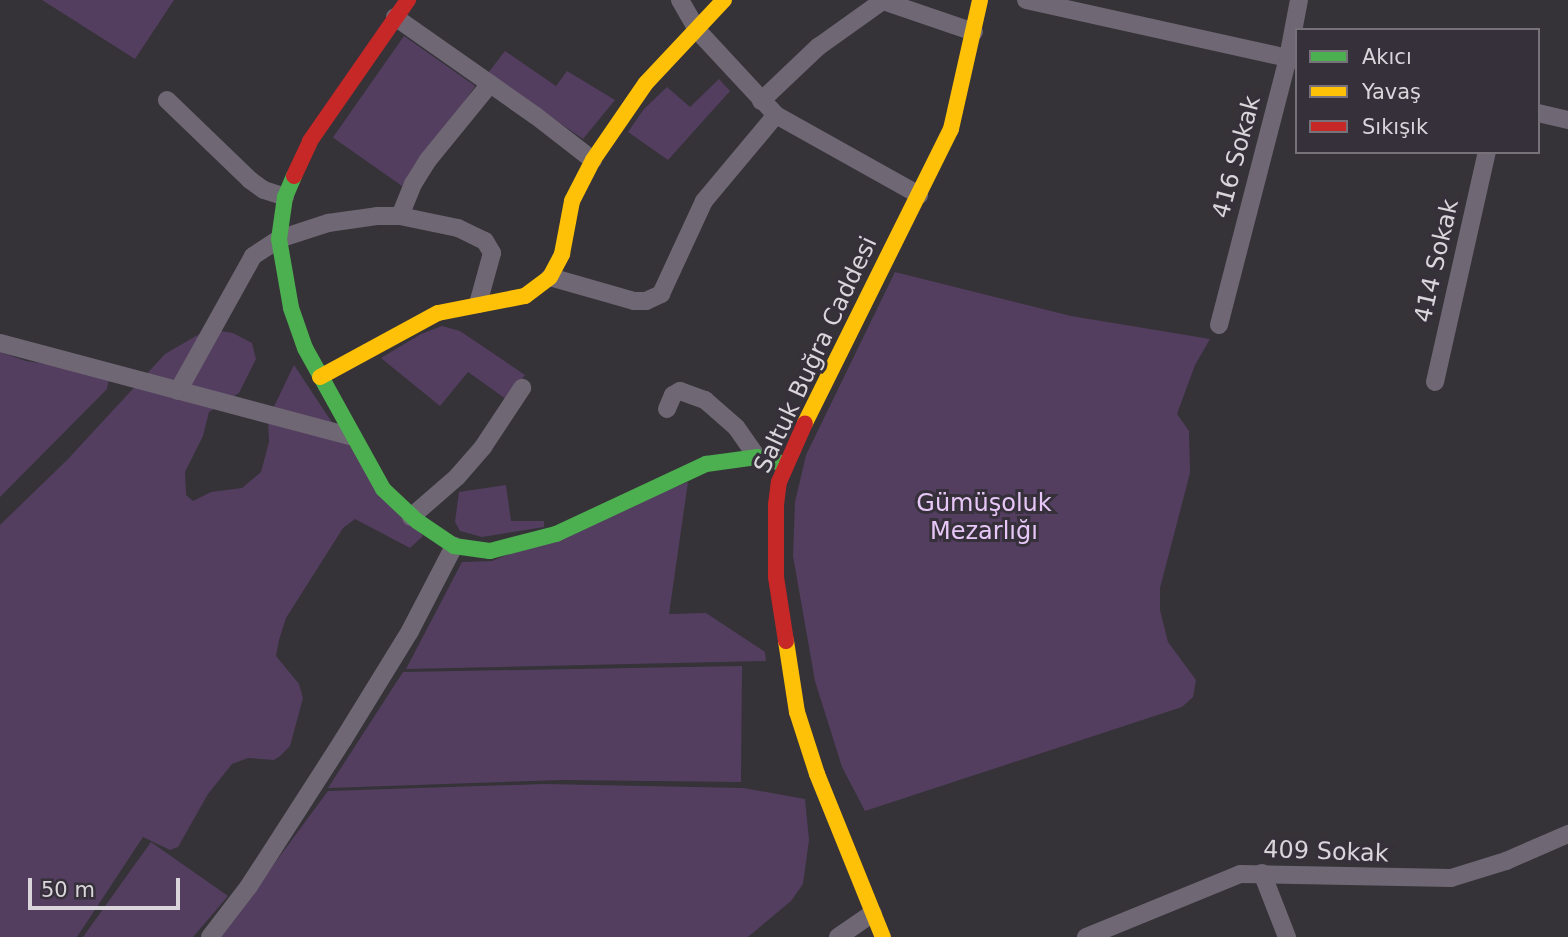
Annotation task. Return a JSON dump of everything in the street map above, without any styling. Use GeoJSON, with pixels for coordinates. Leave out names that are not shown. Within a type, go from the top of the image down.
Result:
{"type":"FeatureCollection","features":[{"type":"Feature","properties":{"kind":"street"},"geometry":{"type":"LineString","coordinates":[[408,0],[310,141],[285,197],[279,239],[291,308],[305,348],[383,489],[411,517],[454,546],[490,551],[519,546],[556,534],[686,470],[723,459],[757,457],[786,464]]}},
{"type":"Feature","properties":{"kind":"street"},"geometry":{"type":"LineString","coordinates":[[680,0],[697,30],[776,115],[919,195]]}},
{"type":"Feature","properties":{"kind":"street"},"geometry":{"type":"LineString","coordinates":[[320,377],[438,313],[525,296],[550,277],[562,254],[572,201],[593,160],[646,83],[724,0]]}},
{"type":"Feature","properties":{"kind":"street","name":"Saltuk Buğra Caddesi"},"geometry":{"type":"LineString","coordinates":[[883,937],[817,774],[797,712],[783,639],[776,577],[776,505],[786,464],[885,258],[951,129],[980,0]]}},
{"type":"Feature","properties":{"kind":"street"},"geometry":{"type":"LineString","coordinates":[[1026,0],[1292,59]]}},
{"type":"Feature","properties":{"kind":"street","name":"416 Sokak"},"geometry":{"type":"LineString","coordinates":[[1296,28],[1299,0]]}},
{"type":"Feature","properties":{"kind":"street"},"geometry":{"type":"LineString","coordinates":[[761,101],[818,47],[884,1],[974,32]]}},
{"type":"Feature","properties":{"kind":"street"},"geometry":{"type":"LineString","coordinates":[[396,18],[593,160]]}},
{"type":"Feature","properties":{"kind":"street","name":"416 Sokak"},"geometry":{"type":"LineString","coordinates":[[1219,325],[1292,59],[1295,34]]}},
{"type":"Feature","properties":{"kind":"street"},"geometry":{"type":"LineString","coordinates":[[400,216],[413,184],[428,160],[490,84]]}},
{"type":"Feature","properties":{"kind":"street"},"geometry":{"type":"LineString","coordinates":[[167,100],[250,180],[264,190],[285,197]]}},
{"type":"Feature","properties":{"kind":"street"},"geometry":{"type":"LineString","coordinates":[[1540,113],[1568,120]]}},
{"type":"Feature","properties":{"kind":"street"},"geometry":{"type":"LineString","coordinates":[[550,277],[634,301],[646,301],[661,294],[704,201],[776,115]]}},
{"type":"Feature","properties":{"kind":"street","name":"414 Sokak"},"geometry":{"type":"LineString","coordinates":[[1435,382],[1487,154]]}},
{"type":"Feature","properties":{"kind":"street"},"geometry":{"type":"LineString","coordinates":[[178,391],[253,256],[279,239],[328,223],[377,216],[400,216],[458,228],[490,246],[490,265],[478,304]]}},
{"type":"Feature","properties":{"kind":"street"},"geometry":{"type":"LineString","coordinates":[[0,343],[353,437]]}},
{"type":"Feature","properties":{"kind":"street"},"geometry":{"type":"LineString","coordinates":[[411,517],[457,477],[483,447],[522,388]]}},
{"type":"Feature","properties":{"kind":"street"},"geometry":{"type":"LineString","coordinates":[[667,409],[673,395],[680,391],[705,400],[736,427],[757,457]]}},
{"type":"Feature","properties":{"kind":"street"},"geometry":{"type":"LineString","coordinates":[[210,937],[249,886],[343,740],[411,631],[454,546]]}},
{"type":"Feature","properties":{"kind":"street","name":"409 Sokak"},"geometry":{"type":"LineString","coordinates":[[1086,937],[1240,874],[1451,878],[1506,861],[1568,834]]}},
{"type":"Feature","properties":{"kind":"street"},"geometry":{"type":"LineString","coordinates":[[1262,873],[1287,937]]}},
{"type":"Feature","properties":{"kind":"street"},"geometry":{"type":"LineString","coordinates":[[838,937],[873,913]]}},
{"type":"Feature","properties":{"kind":"green space"},"geometry":{"type":"Polygon","coordinates":[[[42,0],[174,0],[135,59],[42,0]]]}},
{"type":"Feature","properties":{"kind":"green space"},"geometry":{"type":"Polygon","coordinates":[[[404,36],[475,86],[404,187],[333,138],[404,36]]]}},
{"type":"Feature","properties":{"kind":"green space"},"geometry":{"type":"Polygon","coordinates":[[[505,51],[556,86],[567,71],[615,100],[583,139],[488,73],[505,51]]]}},
{"type":"Feature","properties":{"kind":"green space"},"geometry":{"type":"Polygon","coordinates":[[[719,79],[730,91],[668,160],[628,132],[644,109],[667,87],[690,107],[719,79]]]}},
{"type":"Feature","properties":{"kind":"green space","name":"Gümüşoluk Mezarlığı"},"geometry":{"type":"Polygon","coordinates":[[[895,272],[1071,316],[1210,339],[1195,365],[1177,414],[1189,431],[1190,473],[1160,588],[1160,610],[1168,642],[1196,680],[1193,697],[1182,707],[865,811],[842,767],[815,681],[793,556],[795,502],[806,455],[895,272]]]}},
{"type":"Feature","properties":{"kind":"green space"},"geometry":{"type":"Polygon","coordinates":[[[442,326],[460,331],[525,375],[506,399],[468,372],[440,406],[381,358],[421,334],[442,326]]]}},
{"type":"Feature","properties":{"kind":"green space"},"geometry":{"type":"Polygon","coordinates":[[[208,329],[233,333],[252,343],[256,359],[239,393],[209,412],[203,436],[185,472],[186,495],[193,501],[211,492],[242,488],[261,472],[269,442],[268,419],[294,365],[337,430],[423,536],[410,548],[355,519],[343,528],[286,618],[279,640],[276,656],[299,684],[303,698],[290,746],[280,756],[274,760],[248,758],[232,764],[208,794],[178,847],[170,850],[143,837],[77,937],[0,937],[0,525],[68,459],[165,354],[208,329]]]}},
{"type":"Feature","properties":{"kind":"green space"},"geometry":{"type":"Polygon","coordinates":[[[0,352],[26,361],[85,370],[109,379],[107,389],[0,497],[0,352]]]}},
{"type":"Feature","properties":{"kind":"green space"},"geometry":{"type":"Polygon","coordinates":[[[688,482],[669,614],[706,613],[765,652],[766,661],[406,669],[462,562],[492,561],[688,482]]]}},
{"type":"Feature","properties":{"kind":"green space"},"geometry":{"type":"Polygon","coordinates":[[[506,485],[511,521],[544,521],[544,527],[482,537],[460,531],[455,522],[459,492],[506,485]]]}},
{"type":"Feature","properties":{"kind":"green space"},"geometry":{"type":"Polygon","coordinates":[[[742,666],[741,782],[563,780],[328,788],[403,672],[742,666]]]}},
{"type":"Feature","properties":{"kind":"green space"},"geometry":{"type":"Polygon","coordinates":[[[544,784],[743,788],[805,799],[809,840],[803,884],[791,901],[748,937],[220,937],[328,791],[544,784]]]}},
{"type":"Feature","properties":{"kind":"green space"},"geometry":{"type":"Polygon","coordinates":[[[151,842],[228,896],[193,937],[83,937],[151,842]]]}},
{"type":"Feature","properties":{"kind":"traffic: fast"},"geometry":{"type":"LineString","coordinates":[[294,176],[285,197],[279,239],[291,308],[305,348],[383,489],[417,521],[454,546],[490,551],[556,534],[706,464],[757,457],[785,464]]}},
{"type":"Feature","properties":{"kind":"traffic: slow"},"geometry":{"type":"LineString","coordinates":[[320,377],[438,313],[525,296],[550,277],[562,254],[572,201],[593,160],[646,83],[724,0]]}},
{"type":"Feature","properties":{"kind":"traffic: slow"},"geometry":{"type":"LineString","coordinates":[[805,423],[951,129],[980,0]]}},
{"type":"Feature","properties":{"kind":"traffic: slow"},"geometry":{"type":"LineString","coordinates":[[786,641],[797,712],[817,774],[883,937]]}},
{"type":"Feature","properties":{"kind":"traffic: jam"},"geometry":{"type":"LineString","coordinates":[[294,176],[310,141],[408,0]]}},
{"type":"Feature","properties":{"kind":"traffic: jam"},"geometry":{"type":"LineString","coordinates":[[786,641],[776,577],[776,505],[779,482],[805,423]]}}]}
